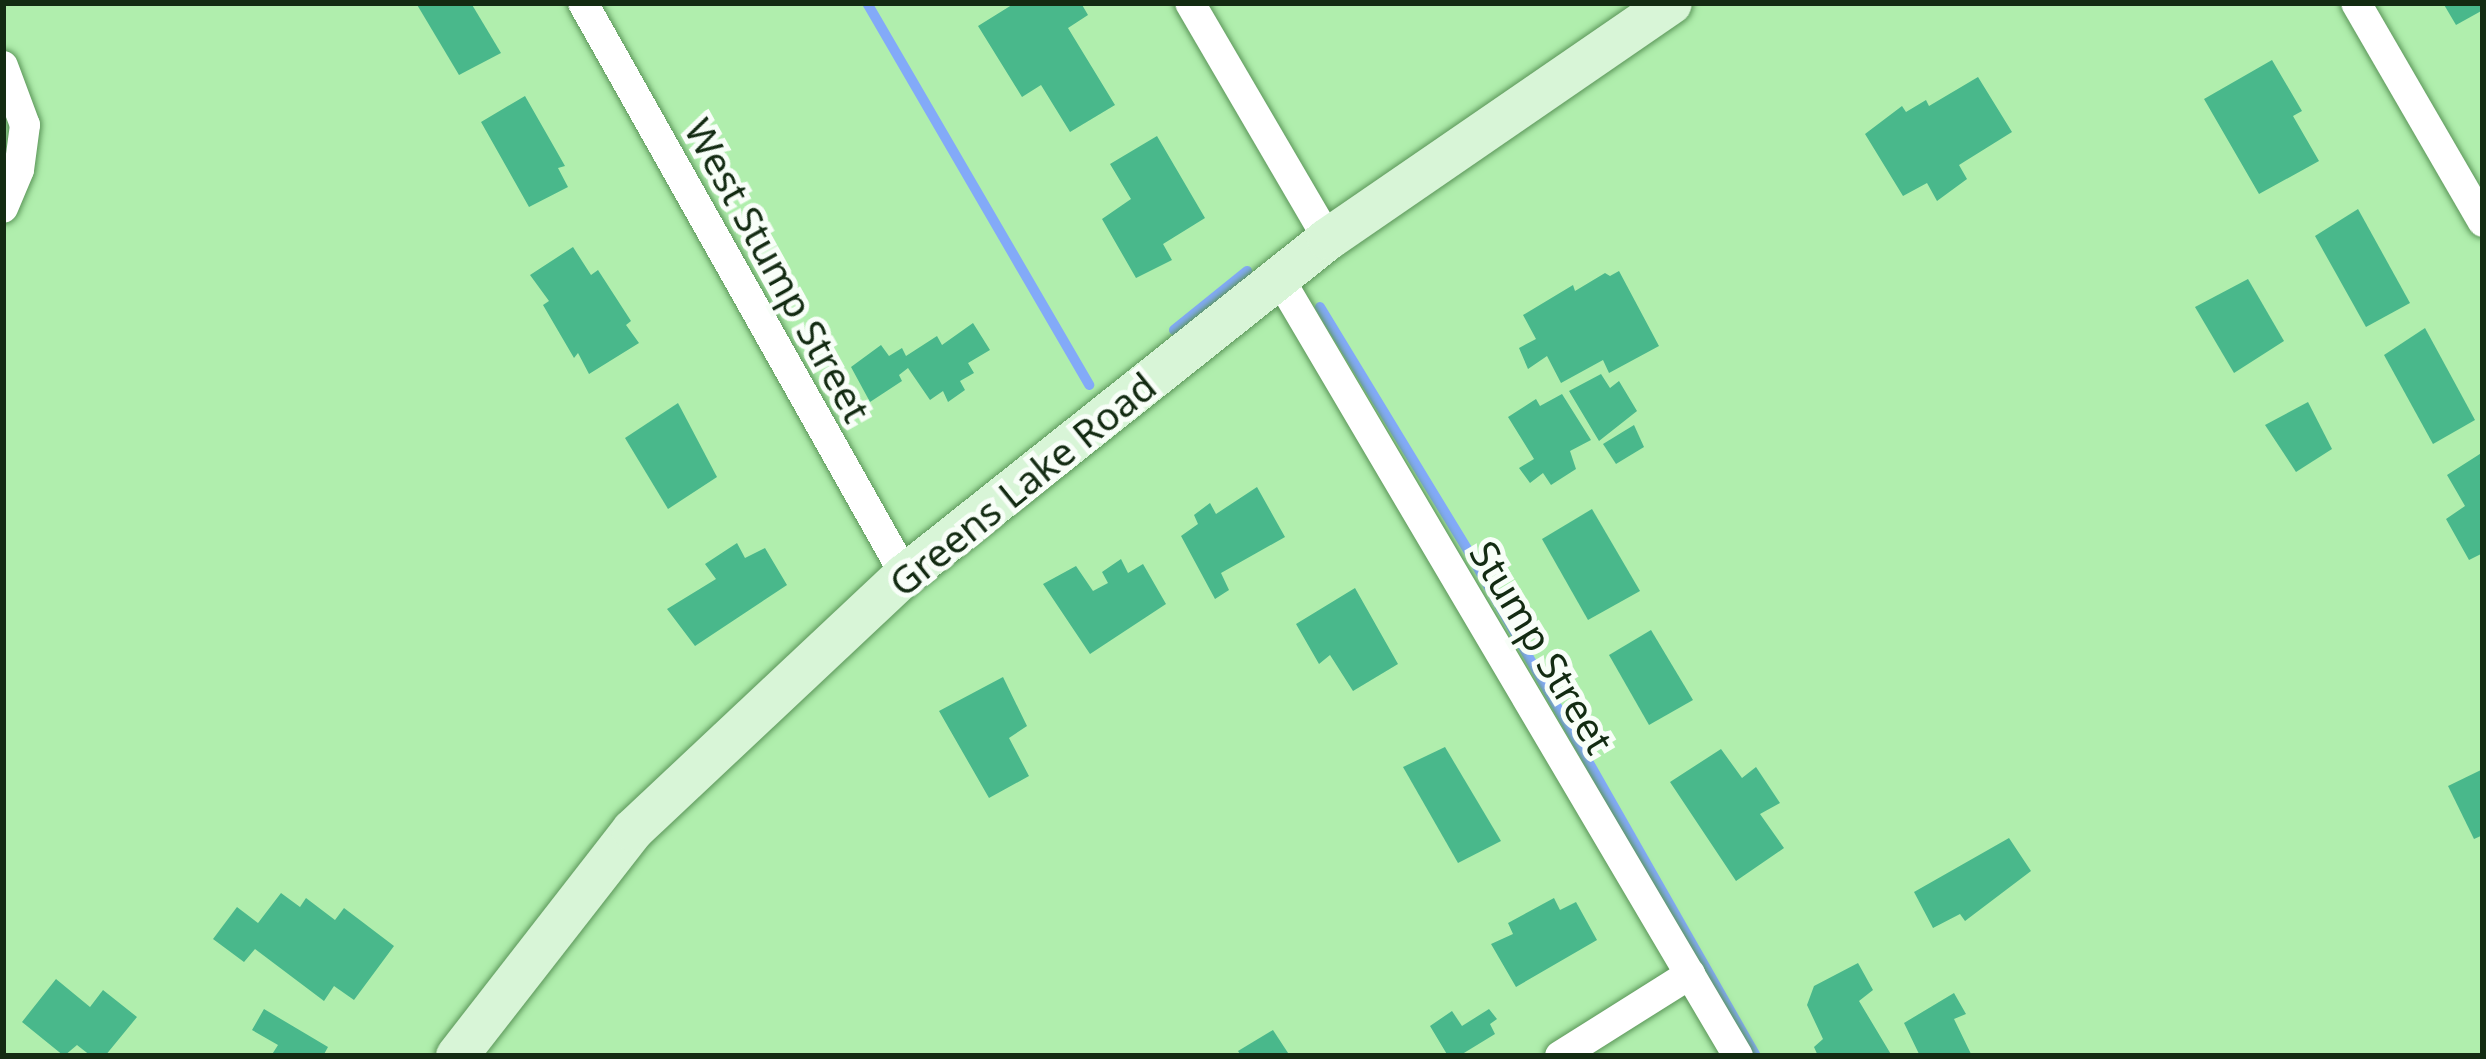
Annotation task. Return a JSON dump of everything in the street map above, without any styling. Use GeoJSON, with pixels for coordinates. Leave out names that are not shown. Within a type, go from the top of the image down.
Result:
{"type":"FeatureCollection","features":[{"type":"Feature","properties":{"kind":"street","name":"West Stump Street"},"geometry":{"type":"LineString","coordinates":[[584,3],[905,575]]}},
{"type":"Feature","properties":{"kind":"street"},"geometry":{"type":"LineString","coordinates":[[1190,3],[1328,239]]}},
{"type":"Feature","properties":{"kind":"street","name":"Greens Lake Road"},"geometry":{"type":"LineString","coordinates":[[457,1056],[633,830],[905,575],[1328,239],[1671,3]]}},
{"type":"Feature","properties":{"kind":"street"},"geometry":{"type":"LineString","coordinates":[[2356,3],[2483,222]]}},
{"type":"Feature","properties":{"kind":"street"},"geometry":{"type":"LineString","coordinates":[[3,66],[25,125],[19,170],[3,208]]}},
{"type":"Feature","properties":{"kind":"street","name":"Stump Street"},"geometry":{"type":"LineString","coordinates":[[1279,278],[1738,1056]]}},
{"type":"Feature","properties":{"kind":"street"},"geometry":{"type":"LineString","coordinates":[[1560,1056],[1690,974]]}},
{"type":"Feature","properties":{"kind":"building"},"geometry":{"type":"Polygon","coordinates":[[[416,3],[471,3],[501,53],[459,75],[416,3]]]}},
{"type":"Feature","properties":{"kind":"building"},"geometry":{"type":"Polygon","coordinates":[[[1015,3],[1081,3],[1088,15],[1068,28],[1115,105],[1070,132],[1041,85],[1022,97],[978,26],[1015,3]]]}},
{"type":"Feature","properties":{"kind":"building"},"geometry":{"type":"Polygon","coordinates":[[[2443,3],[2483,3],[2483,10],[2456,25],[2443,3]]]}},
{"type":"Feature","properties":{"kind":"building"},"geometry":{"type":"Polygon","coordinates":[[[2272,60],[2302,111],[2293,116],[2319,161],[2259,194],[2204,99],[2272,60]]]}},
{"type":"Feature","properties":{"kind":"building"},"geometry":{"type":"Polygon","coordinates":[[[1978,77],[2012,132],[1959,165],[1967,179],[1937,201],[1927,183],[1903,196],[1865,134],[1902,106],[1906,112],[1926,100],[1929,106],[1978,77]]]}},
{"type":"Feature","properties":{"kind":"building"},"geometry":{"type":"Polygon","coordinates":[[[525,96],[565,166],[558,168],[568,187],[529,207],[481,122],[525,96]]]}},
{"type":"Feature","properties":{"kind":"building"},"geometry":{"type":"Polygon","coordinates":[[[1157,136],[1205,218],[1163,244],[1172,260],[1136,278],[1102,219],[1131,199],[1110,164],[1157,136]]]}},
{"type":"Feature","properties":{"kind":"building"},"geometry":{"type":"Polygon","coordinates":[[[2358,209],[2410,303],[2366,327],[2315,236],[2358,209]]]}},
{"type":"Feature","properties":{"kind":"building"},"geometry":{"type":"Polygon","coordinates":[[[573,247],[591,275],[598,270],[631,321],[626,325],[639,343],[589,374],[578,353],[574,358],[543,305],[549,301],[530,275],[573,247]]]}},
{"type":"Feature","properties":{"kind":"building"},"geometry":{"type":"Polygon","coordinates":[[[1619,271],[1659,346],[1609,373],[1603,360],[1561,383],[1547,356],[1528,369],[1519,348],[1536,339],[1523,315],[1573,285],[1575,291],[1605,273],[1610,276],[1619,271]]]}},
{"type":"Feature","properties":{"kind":"building"},"geometry":{"type":"Polygon","coordinates":[[[2248,279],[2284,341],[2234,373],[2195,307],[2248,279]]]}},
{"type":"Feature","properties":{"kind":"building"},"geometry":{"type":"Polygon","coordinates":[[[973,323],[990,350],[968,363],[974,373],[960,381],[965,390],[948,402],[943,391],[930,400],[908,368],[899,375],[902,381],[870,402],[851,367],[881,345],[889,356],[902,348],[906,356],[937,336],[942,345],[973,323]]]}},
{"type":"Feature","properties":{"kind":"building"},"geometry":{"type":"Polygon","coordinates":[[[2425,328],[2475,420],[2433,444],[2384,355],[2425,328]]]}},
{"type":"Feature","properties":{"kind":"building"},"geometry":{"type":"Polygon","coordinates":[[[1601,374],[1610,388],[1619,381],[1637,411],[1599,441],[1569,391],[1601,374]]]}},
{"type":"Feature","properties":{"kind":"building"},"geometry":{"type":"Polygon","coordinates":[[[1562,394],[1591,440],[1570,451],[1576,469],[1551,485],[1543,473],[1530,483],[1519,468],[1534,459],[1508,417],[1536,399],[1540,406],[1562,394]]]}},
{"type":"Feature","properties":{"kind":"building"},"geometry":{"type":"Polygon","coordinates":[[[2308,402],[2332,449],[2296,472],[2265,425],[2308,402]]]}},
{"type":"Feature","properties":{"kind":"building"},"geometry":{"type":"Polygon","coordinates":[[[678,403],[717,477],[668,509],[625,438],[678,403]]]}},
{"type":"Feature","properties":{"kind":"building"},"geometry":{"type":"Polygon","coordinates":[[[1634,425],[1644,447],[1616,464],[1603,444],[1634,425]]]}},
{"type":"Feature","properties":{"kind":"building"},"geometry":{"type":"Polygon","coordinates":[[[2483,452],[2483,553],[2469,560],[2446,519],[2465,506],[2447,475],[2483,452]]]}},
{"type":"Feature","properties":{"kind":"building"},"geometry":{"type":"Polygon","coordinates":[[[1257,487],[1285,537],[1221,573],[1229,590],[1215,599],[1181,536],[1198,524],[1194,515],[1210,503],[1216,514],[1257,487]]]}},
{"type":"Feature","properties":{"kind":"building"},"geometry":{"type":"Polygon","coordinates":[[[1592,509],[1640,591],[1588,620],[1542,539],[1592,509]]]}},
{"type":"Feature","properties":{"kind":"building"},"geometry":{"type":"Polygon","coordinates":[[[737,543],[745,558],[765,548],[787,585],[695,646],[667,609],[716,579],[705,564],[737,543]]]}},
{"type":"Feature","properties":{"kind":"building"},"geometry":{"type":"Polygon","coordinates":[[[1121,559],[1128,573],[1143,564],[1166,604],[1090,654],[1043,584],[1076,566],[1093,591],[1108,583],[1102,572],[1121,559]]]}},
{"type":"Feature","properties":{"kind":"building"},"geometry":{"type":"Polygon","coordinates":[[[1355,588],[1398,664],[1353,691],[1330,655],[1319,664],[1296,624],[1355,588]]]}},
{"type":"Feature","properties":{"kind":"building"},"geometry":{"type":"Polygon","coordinates":[[[1651,630],[1693,700],[1649,725],[1609,655],[1651,630]]]}},
{"type":"Feature","properties":{"kind":"building"},"geometry":{"type":"Polygon","coordinates":[[[1003,677],[1027,726],[1009,738],[1029,776],[989,798],[939,711],[1003,677]]]}},
{"type":"Feature","properties":{"kind":"building"},"geometry":{"type":"Polygon","coordinates":[[[1445,747],[1501,841],[1458,863],[1403,767],[1445,747]]]}},
{"type":"Feature","properties":{"kind":"building"},"geometry":{"type":"Polygon","coordinates":[[[1721,749],[1742,778],[1756,767],[1780,803],[1760,814],[1784,848],[1736,881],[1670,782],[1721,749]]]}},
{"type":"Feature","properties":{"kind":"building"},"geometry":{"type":"Polygon","coordinates":[[[2483,769],[2483,835],[2474,839],[2448,786],[2483,769]]]}},
{"type":"Feature","properties":{"kind":"building"},"geometry":{"type":"Polygon","coordinates":[[[2009,838],[2031,871],[1965,921],[1960,914],[1933,928],[1914,892],[2009,838]]]}},
{"type":"Feature","properties":{"kind":"building"},"geometry":{"type":"Polygon","coordinates":[[[281,893],[300,907],[306,898],[335,920],[344,908],[394,946],[354,1000],[334,986],[324,1001],[255,949],[244,962],[213,939],[237,907],[258,923],[281,893]]]}},
{"type":"Feature","properties":{"kind":"building"},"geometry":{"type":"Polygon","coordinates":[[[1554,898],[1560,910],[1576,902],[1597,940],[1516,987],[1491,944],[1513,934],[1508,923],[1554,898]]]}},
{"type":"Feature","properties":{"kind":"building"},"geometry":{"type":"Polygon","coordinates":[[[1858,963],[1873,990],[1859,1001],[1892,1056],[1818,1056],[1814,1047],[1823,1039],[1807,1005],[1814,986],[1858,963]]]}},
{"type":"Feature","properties":{"kind":"building"},"geometry":{"type":"Polygon","coordinates":[[[56,979],[90,1007],[103,990],[137,1017],[105,1056],[91,1056],[77,1045],[64,1056],[22,1022],[56,979]]]}},
{"type":"Feature","properties":{"kind":"building"},"geometry":{"type":"Polygon","coordinates":[[[1954,993],[1966,1014],[1954,1019],[1972,1056],[1920,1056],[1904,1023],[1954,993]]]}},
{"type":"Feature","properties":{"kind":"building"},"geometry":{"type":"Polygon","coordinates":[[[264,1009],[328,1047],[323,1056],[271,1056],[278,1045],[252,1030],[264,1009]]]}},
{"type":"Feature","properties":{"kind":"building"},"geometry":{"type":"Polygon","coordinates":[[[1489,1009],[1497,1019],[1490,1024],[1495,1034],[1459,1056],[1448,1056],[1430,1026],[1452,1011],[1462,1026],[1489,1009]]]}},
{"type":"Feature","properties":{"kind":"building"},"geometry":{"type":"Polygon","coordinates":[[[1273,1030],[1290,1056],[1241,1056],[1238,1051],[1273,1030]]]}},
{"type":"Feature","properties":{"kind":"waterway"},"geometry":{"type":"LineString","coordinates":[[867,3],[1089,385]]}},
{"type":"Feature","properties":{"kind":"waterway"},"geometry":{"type":"LineString","coordinates":[[1174,330],[1247,271]]}},
{"type":"Feature","properties":{"kind":"waterway"},"geometry":{"type":"LineString","coordinates":[[1320,307],[1470,554],[1756,1056]]}}]}
